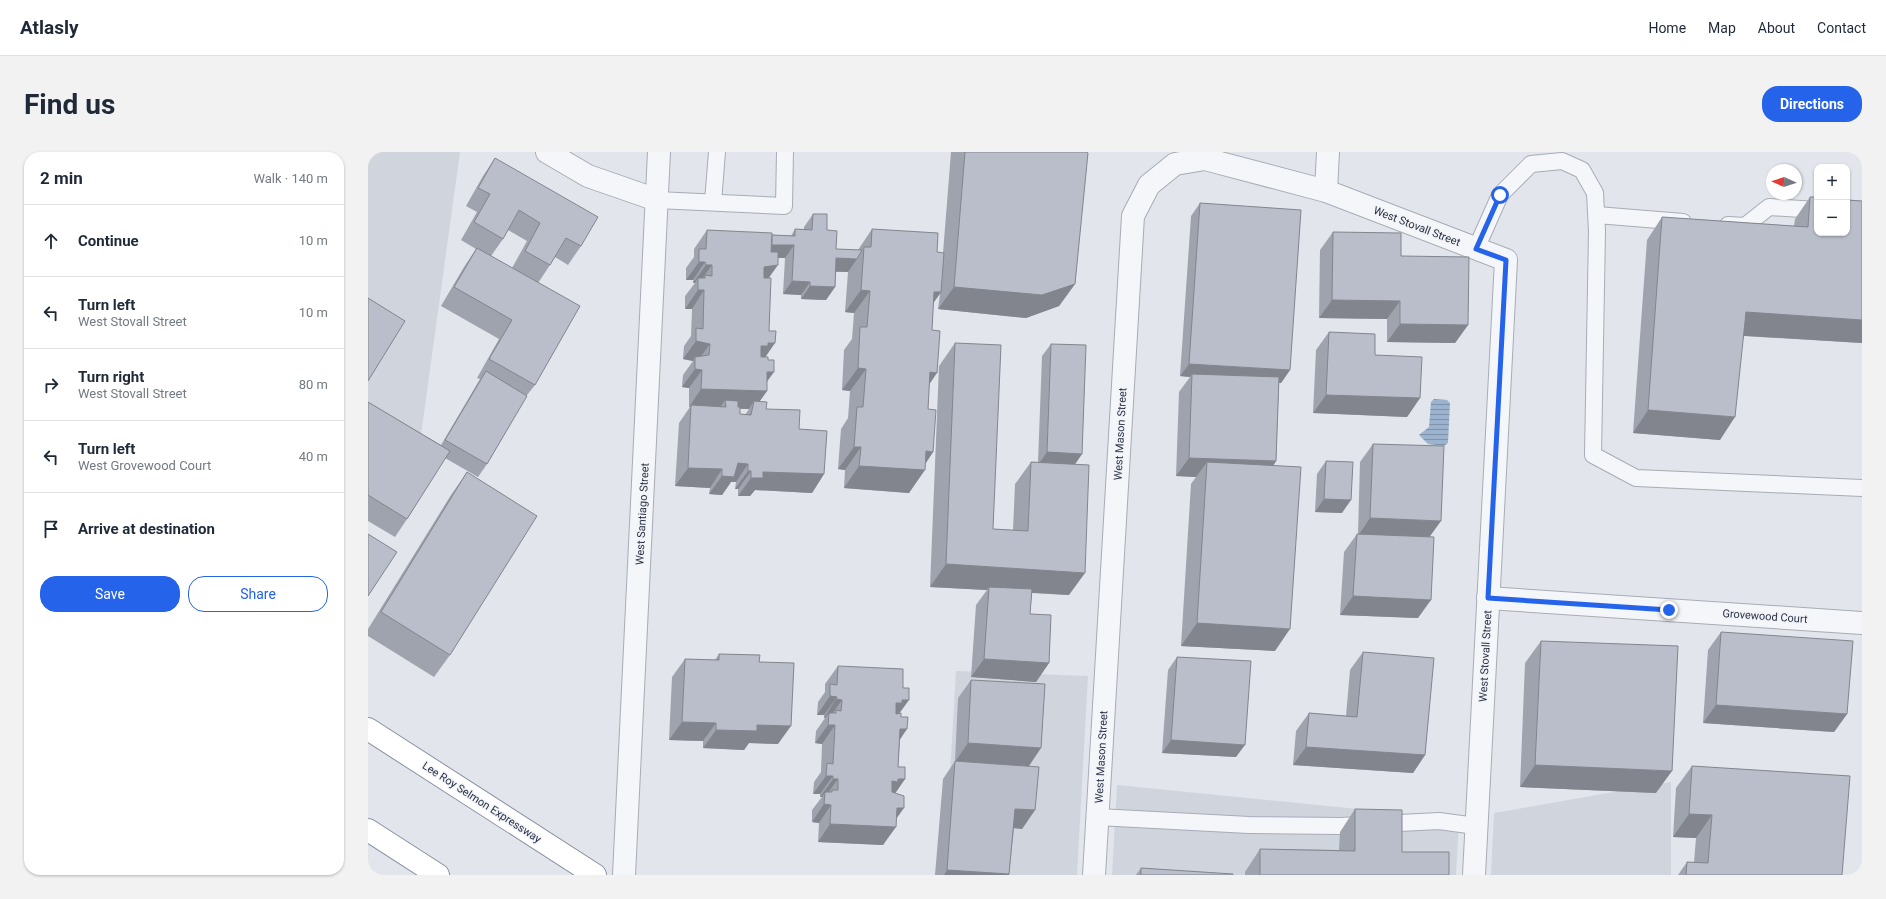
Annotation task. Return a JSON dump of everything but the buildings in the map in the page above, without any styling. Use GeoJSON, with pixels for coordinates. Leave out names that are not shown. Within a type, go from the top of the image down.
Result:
{"type":"FeatureCollection","features":[{"type":"Feature","properties":{"kind":"highway","name":"Lee Roy Selmon Expressway"},"geometry":{"type":"LineString","coordinates":[[368,729],[595,875]]}},
{"type":"Feature","properties":{"kind":"highway"},"geometry":{"type":"LineString","coordinates":[[368,830],[438,875]]}},
{"type":"Feature","properties":{"kind":"street"},"geometry":{"type":"LineString","coordinates":[[547,152],[588,176],[657,200]]}},
{"type":"Feature","properties":{"kind":"street","name":"West Santiago Street"},"geometry":{"type":"LineString","coordinates":[[624,875],[659,152]]}},
{"type":"Feature","properties":{"kind":"street"},"geometry":{"type":"LineString","coordinates":[[1326,190],[1328,152]]}},
{"type":"Feature","properties":{"kind":"street","name":"West Mason Street"},"geometry":{"type":"LineString","coordinates":[[1094,875],[1134,216],[1149,185],[1175,164],[1206,159],[1326,190]]}},
{"type":"Feature","properties":{"kind":"street","name":"West Stovall Street"},"geometry":{"type":"LineString","coordinates":[[1326,190],[1506,260],[1474,875]]}},
{"type":"Feature","properties":{"kind":"street","name":"Grovewood Court"},"geometry":{"type":"LineString","coordinates":[[1488,598],[1862,623]]}},
{"type":"Feature","properties":{"kind":"lane"},"geometry":{"type":"LineString","coordinates":[[713,202],[717,152]]}},
{"type":"Feature","properties":{"kind":"lane"},"geometry":{"type":"LineString","coordinates":[[657,200],[784,206],[785,152]]}},
{"type":"Feature","properties":{"kind":"lane"},"geometry":{"type":"LineString","coordinates":[[1476,249],[1500,195],[1531,164],[1562,160],[1582,170],[1596,193],[1597,215],[1593,455],[1636,478],[1862,488]]}},
{"type":"Feature","properties":{"kind":"lane"},"geometry":{"type":"LineString","coordinates":[[1597,215],[1745,226],[1768,207],[1814,210]]}},
{"type":"Feature","properties":{"kind":"lane"},"geometry":{"type":"LineString","coordinates":[[1098,817],[1249,825],[1340,826],[1439,821],[1476,826]]}},
{"type":"Feature","properties":{"kind":"shaded area"},"geometry":{"type":"Polygon","coordinates":[[[368,152],[460,152],[416,471],[368,451],[368,152]]]}},
{"type":"Feature","properties":{"kind":"shaded area"},"geometry":{"type":"Polygon","coordinates":[[[956,671],[1088,676],[1077,875],[944,875],[956,671]]]}},
{"type":"Feature","properties":{"kind":"shaded area"},"geometry":{"type":"Polygon","coordinates":[[[1671,782],[1671,875],[1491,875],[1494,813],[1671,782]]]}},
{"type":"Feature","properties":{"kind":"shaded area"},"geometry":{"type":"Polygon","coordinates":[[[1117,785],[1459,819],[1456,875],[1112,875],[1117,785]]]}},
{"type":"Feature","properties":{"kind":"water"},"geometry":{"type":"Polygon","coordinates":[[[1434,399],[1447,400],[1450,403],[1448,443],[1444,446],[1428,444],[1419,435],[1429,427],[1431,402],[1434,399]]]}},
{"type":"Feature","properties":{"kind":"route"},"geometry":{"type":"LineString","coordinates":[[1500,195],[1476,249],[1506,260],[1488,598],[1669,610]]}}]}
